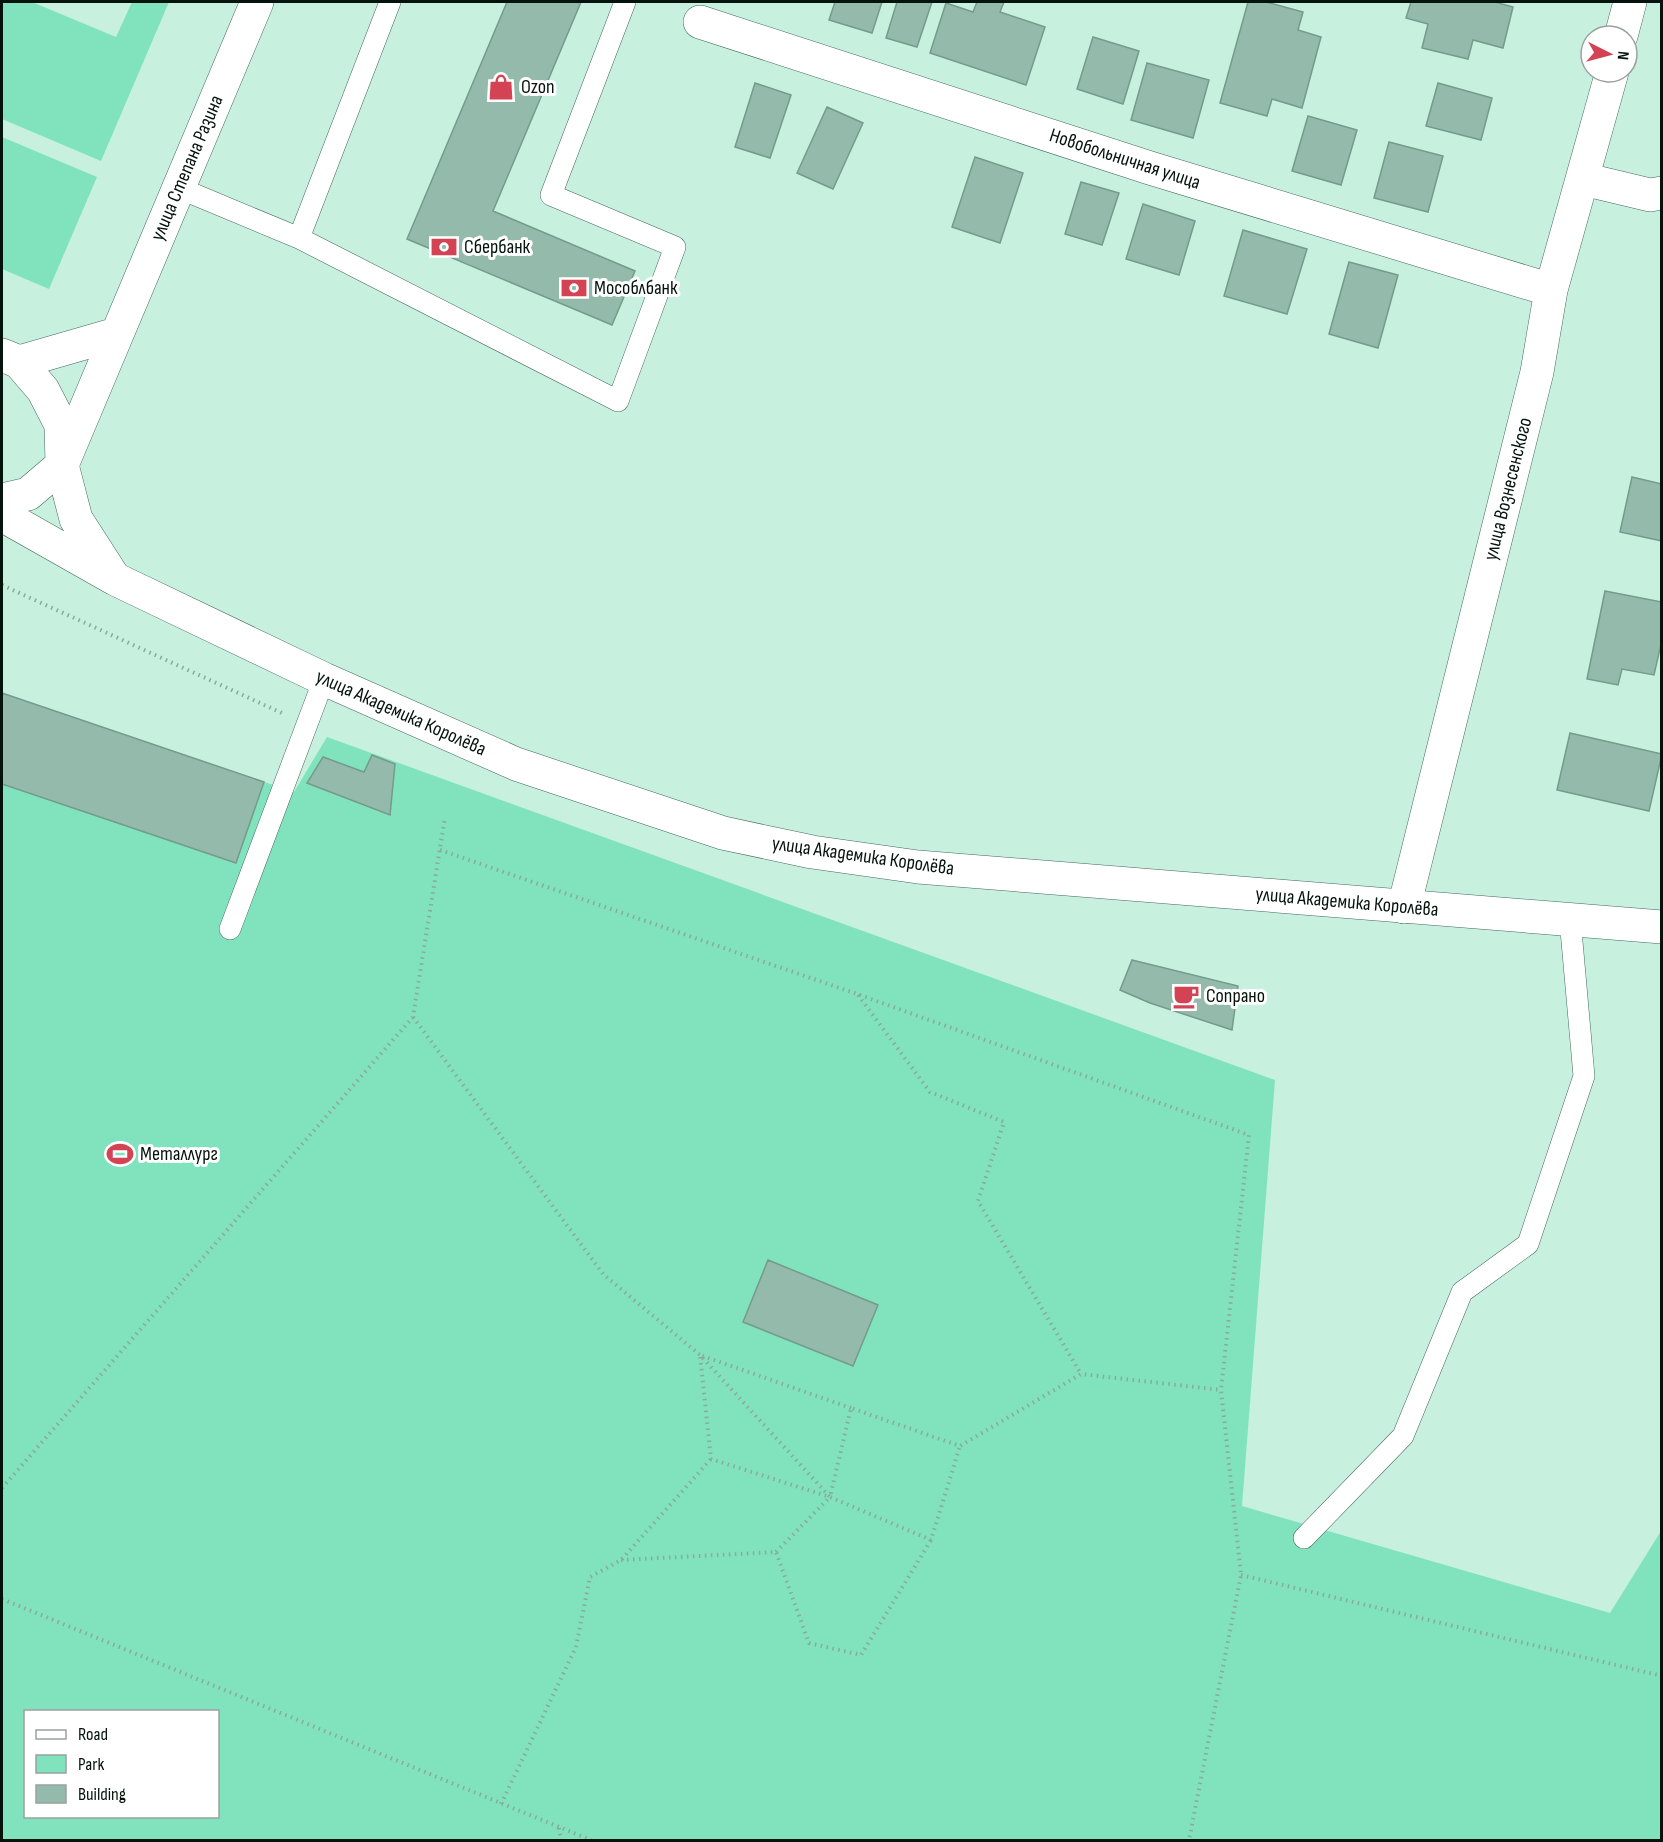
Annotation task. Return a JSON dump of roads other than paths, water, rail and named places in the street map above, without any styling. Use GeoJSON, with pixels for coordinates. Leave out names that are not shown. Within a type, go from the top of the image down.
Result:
{"type":"FeatureCollection","features":[{"type":"Feature","properties":{"kind":"street","name":"улица Степана Разина"},"geometry":{"type":"LineString","coordinates":[[62,465],[257,2]]}},
{"type":"Feature","properties":{"kind":"street"},"geometry":{"type":"LineString","coordinates":[[1624,24],[1630,2]]}},
{"type":"Feature","properties":{"kind":"street","name":"Новобольничная улица"},"geometry":{"type":"LineString","coordinates":[[700,22],[1150,168],[1551,290]]}},
{"type":"Feature","properties":{"kind":"street","name":"улица Вознесенского"},"geometry":{"type":"LineString","coordinates":[[1404,907],[1537,372],[1551,290],[1609,84]]}},
{"type":"Feature","properties":{"kind":"street"},"geometry":{"type":"LineString","coordinates":[[1583,179],[1650,195],[1662,193]]}},
{"type":"Feature","properties":{"kind":"street"},"geometry":{"type":"LineString","coordinates":[[10,358],[116,334]]}},
{"type":"Feature","properties":{"kind":"street"},"geometry":{"type":"LineString","coordinates":[[10,358],[44,390],[60,425],[62,465],[76,519],[115,579]]}},
{"type":"Feature","properties":{"kind":"street"},"geometry":{"type":"LineString","coordinates":[[2,500],[28,494],[62,465]]}},
{"type":"Feature","properties":{"kind":"street","name":"улица Академика Королёва"},"geometry":{"type":"LineString","coordinates":[[2,515],[115,579],[324,679],[516,764],[723,833],[812,852],[918,867],[1662,927]]}},
{"type":"Feature","properties":{"kind":"lane"},"geometry":{"type":"LineString","coordinates":[[299,238],[390,2]]}},
{"type":"Feature","properties":{"kind":"lane"},"geometry":{"type":"LineString","coordinates":[[179,188],[299,238],[618,400],[675,247],[551,195],[624,2]]}},
{"type":"Feature","properties":{"kind":"lane"},"geometry":{"type":"LineString","coordinates":[[230,929],[324,679]]}},
{"type":"Feature","properties":{"kind":"lane"},"geometry":{"type":"LineString","coordinates":[[1304,1538],[1402,1436],[1462,1292],[1528,1244],[1584,1076],[1570,919]]}},
{"type":"Feature","properties":{"kind":"place","name":"Ozon"},"geometry":{"type":"Point","coordinates":[501,87]}},
{"type":"Feature","properties":{"kind":"place","name":"Сбербанк"},"geometry":{"type":"Point","coordinates":[444,247]}},
{"type":"Feature","properties":{"kind":"place","name":"Мособлбанк"},"geometry":{"type":"Point","coordinates":[574,288]}},
{"type":"Feature","properties":{"kind":"place","name":"Сопрано"},"geometry":{"type":"Point","coordinates":[1186,996]}},
{"type":"Feature","properties":{"kind":"place","name":"Металлург"},"geometry":{"type":"Point","coordinates":[120,1154]}}]}
